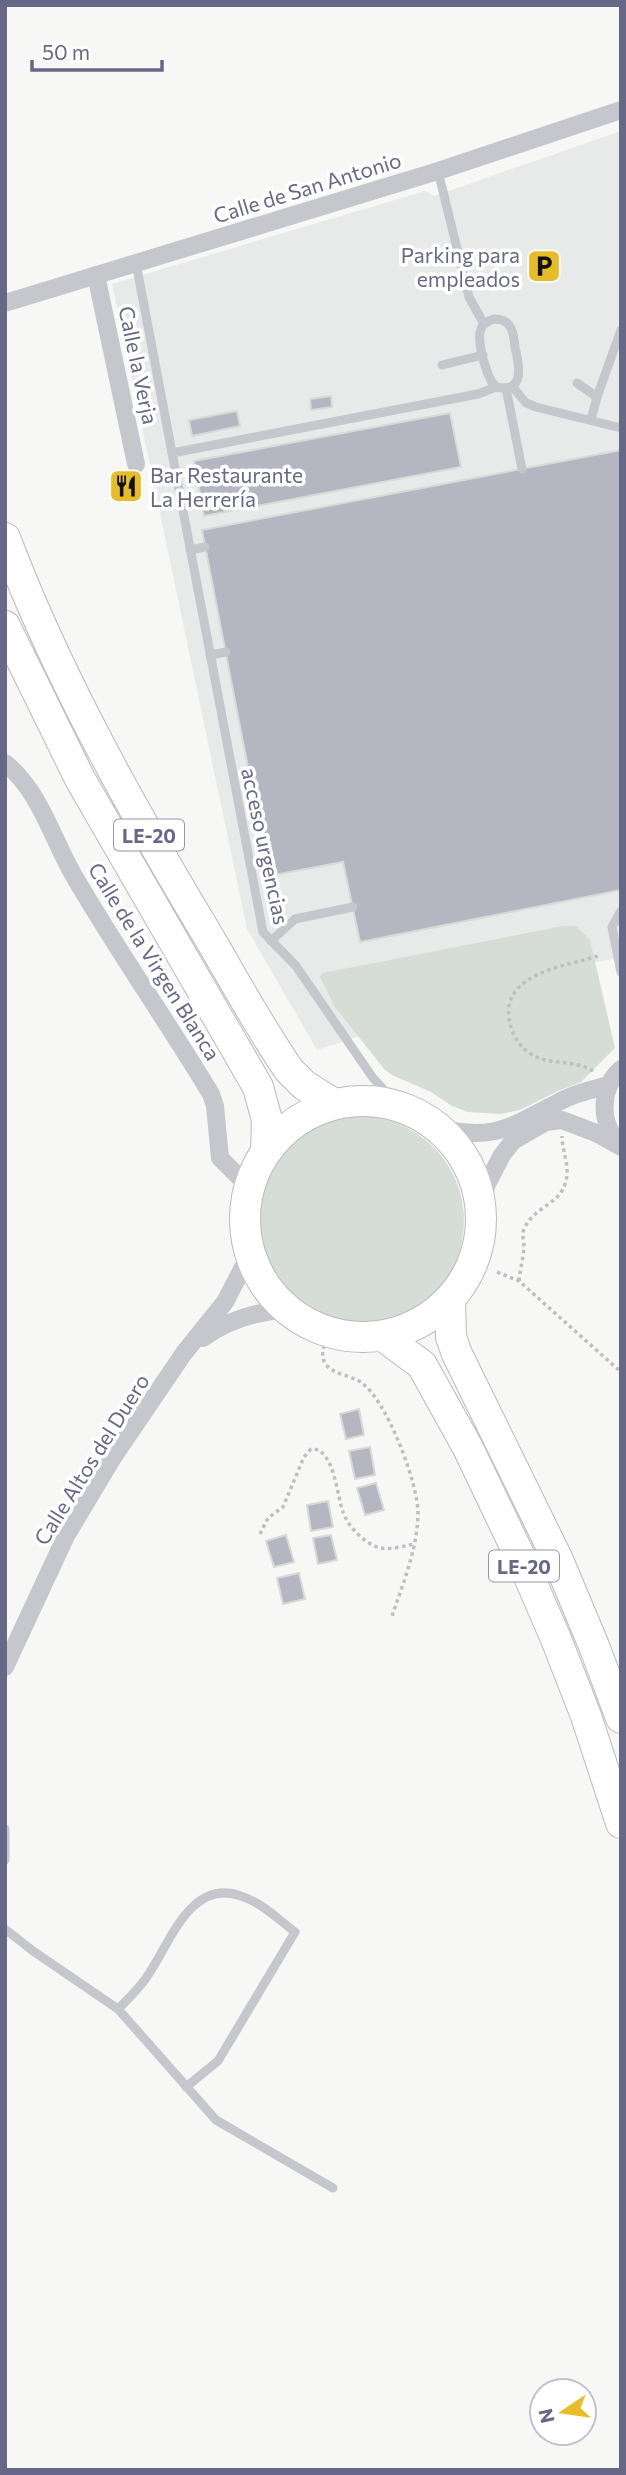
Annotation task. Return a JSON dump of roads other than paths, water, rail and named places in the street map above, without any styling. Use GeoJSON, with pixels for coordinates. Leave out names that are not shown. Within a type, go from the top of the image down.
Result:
{"type":"FeatureCollection","features":[{"type":"Feature","properties":{"kind":"highway","name":"LE-20"},"geometry":{"type":"LineString","coordinates":[[5,538],[75,697],[186,898],[289,1070],[304,1085],[334,1104]]}},
{"type":"Feature","properties":{"kind":"highway","name":"LE-20"},"geometry":{"type":"LineString","coordinates":[[5,626],[80,779],[258,1087],[267,1119],[265,1152]]}},
{"type":"Feature","properties":{"kind":"highway","name":"LE-20"},"geometry":{"type":"LineString","coordinates":[[368,1101],[400,1107],[419,1115],[436,1127],[453,1143],[466,1163],[480,1208],[478,1242],[467,1274],[450,1298],[420,1323],[383,1336],[350,1337],[328,1332],[304,1322],[286,1309],[259,1275],[250,1254],[245,1221],[249,1187],[265,1152],[279,1135],[314,1111],[334,1104],[368,1101]]}},
{"type":"Feature","properties":{"kind":"highway","name":"LE-20"},"geometry":{"type":"LineString","coordinates":[[450,1298],[451,1337],[457,1354],[558,1560],[621,1718]]}},
{"type":"Feature","properties":{"kind":"highway","name":"LE-20"},"geometry":{"type":"LineString","coordinates":[[383,1336],[422,1365],[468,1448],[556,1639],[586,1716],[621,1823]]}},
{"type":"Feature","properties":{"kind":"street","name":"Calle de San Antonio"},"geometry":{"type":"LineString","coordinates":[[5,303],[438,171],[621,110]]}},
{"type":"Feature","properties":{"kind":"street","name":"Calle la Verja"},"geometry":{"type":"LineString","coordinates":[[96,275],[136,464]]}},
{"type":"Feature","properties":{"kind":"street","name":"Calle de la Virgen Blanca"},"geometry":{"type":"LineString","coordinates":[[5,763],[20,775],[37,802],[73,875],[211,1094],[215,1106],[220,1158],[249,1187]]}},
{"type":"Feature","properties":{"kind":"street"},"geometry":{"type":"LineString","coordinates":[[436,1127],[459,1133],[491,1133],[504,1130],[621,1069]]}},
{"type":"Feature","properties":{"kind":"street"},"geometry":{"type":"LineString","coordinates":[[603,1080],[605,1114],[609,1129],[621,1145]]}},
{"type":"Feature","properties":{"kind":"street"},"geometry":{"type":"LineString","coordinates":[[480,1208],[487,1184],[502,1155],[513,1141],[546,1122],[562,1119],[621,1145]]}},
{"type":"Feature","properties":{"kind":"street","name":"Calle Altos del Duero"},"geometry":{"type":"LineString","coordinates":[[5,1667],[66,1536],[112,1459],[184,1353],[225,1302],[250,1254]]}},
{"type":"Feature","properties":{"kind":"street","name":"Calle Altos del Duero"},"geometry":{"type":"LineString","coordinates":[[184,1353],[214,1330],[267,1311],[286,1309]]}},
{"type":"Feature","properties":{"kind":"lane"},"geometry":{"type":"LineString","coordinates":[[438,171],[469,297],[484,324]]}},
{"type":"Feature","properties":{"kind":"lane","name":"acceso urgencias"},"geometry":{"type":"LineString","coordinates":[[136,263],[263,932],[296,966],[373,1078],[400,1107]]}},
{"type":"Feature","properties":{"kind":"lane"},"geometry":{"type":"LineString","coordinates":[[172,453],[505,387],[520,373],[512,330],[507,322],[498,319],[484,324],[480,336],[489,380],[505,387],[526,403],[621,428]]}},
{"type":"Feature","properties":{"kind":"lane"},"geometry":{"type":"LineString","coordinates":[[591,421],[621,330]]}},
{"type":"Feature","properties":{"kind":"lane"},"geometry":{"type":"LineString","coordinates":[[442,365],[483,355]]}},
{"type":"Feature","properties":{"kind":"lane"},"geometry":{"type":"LineString","coordinates":[[577,383],[597,397]]}},
{"type":"Feature","properties":{"kind":"lane"},"geometry":{"type":"LineString","coordinates":[[505,387],[522,469]]}},
{"type":"Feature","properties":{"kind":"lane"},"geometry":{"type":"LineString","coordinates":[[190,550],[205,547]]}},
{"type":"Feature","properties":{"kind":"lane"},"geometry":{"type":"LineString","coordinates":[[210,656],[226,652]]}},
{"type":"Feature","properties":{"kind":"lane"},"geometry":{"type":"LineString","coordinates":[[271,941],[295,919],[353,907]]}},
{"type":"Feature","properties":{"kind":"lane"},"geometry":{"type":"LineString","coordinates":[[621,911],[612,927],[621,972]]}},
{"type":"Feature","properties":{"kind":"lane"},"geometry":{"type":"LineString","coordinates":[[5,1829],[5,1860]]}},
{"type":"Feature","properties":{"kind":"lane"},"geometry":{"type":"LineString","coordinates":[[118,2009],[149,1975],[188,1909],[205,1896],[223,1892],[240,1895],[262,1906],[295,1932],[218,2061],[186,2087]]}},
{"type":"Feature","properties":{"kind":"lane"},"geometry":{"type":"LineString","coordinates":[[5,1929],[118,2009],[216,2120],[333,2189]]}},
{"type":"Feature","properties":{"kind":"place","name":"Parking para empleados"},"geometry":{"type":"Point","coordinates":[544,266]}},
{"type":"Feature","properties":{"kind":"place","name":"Bar Restaurante La Herrería"},"geometry":{"type":"Point","coordinates":[126,486]}}]}
